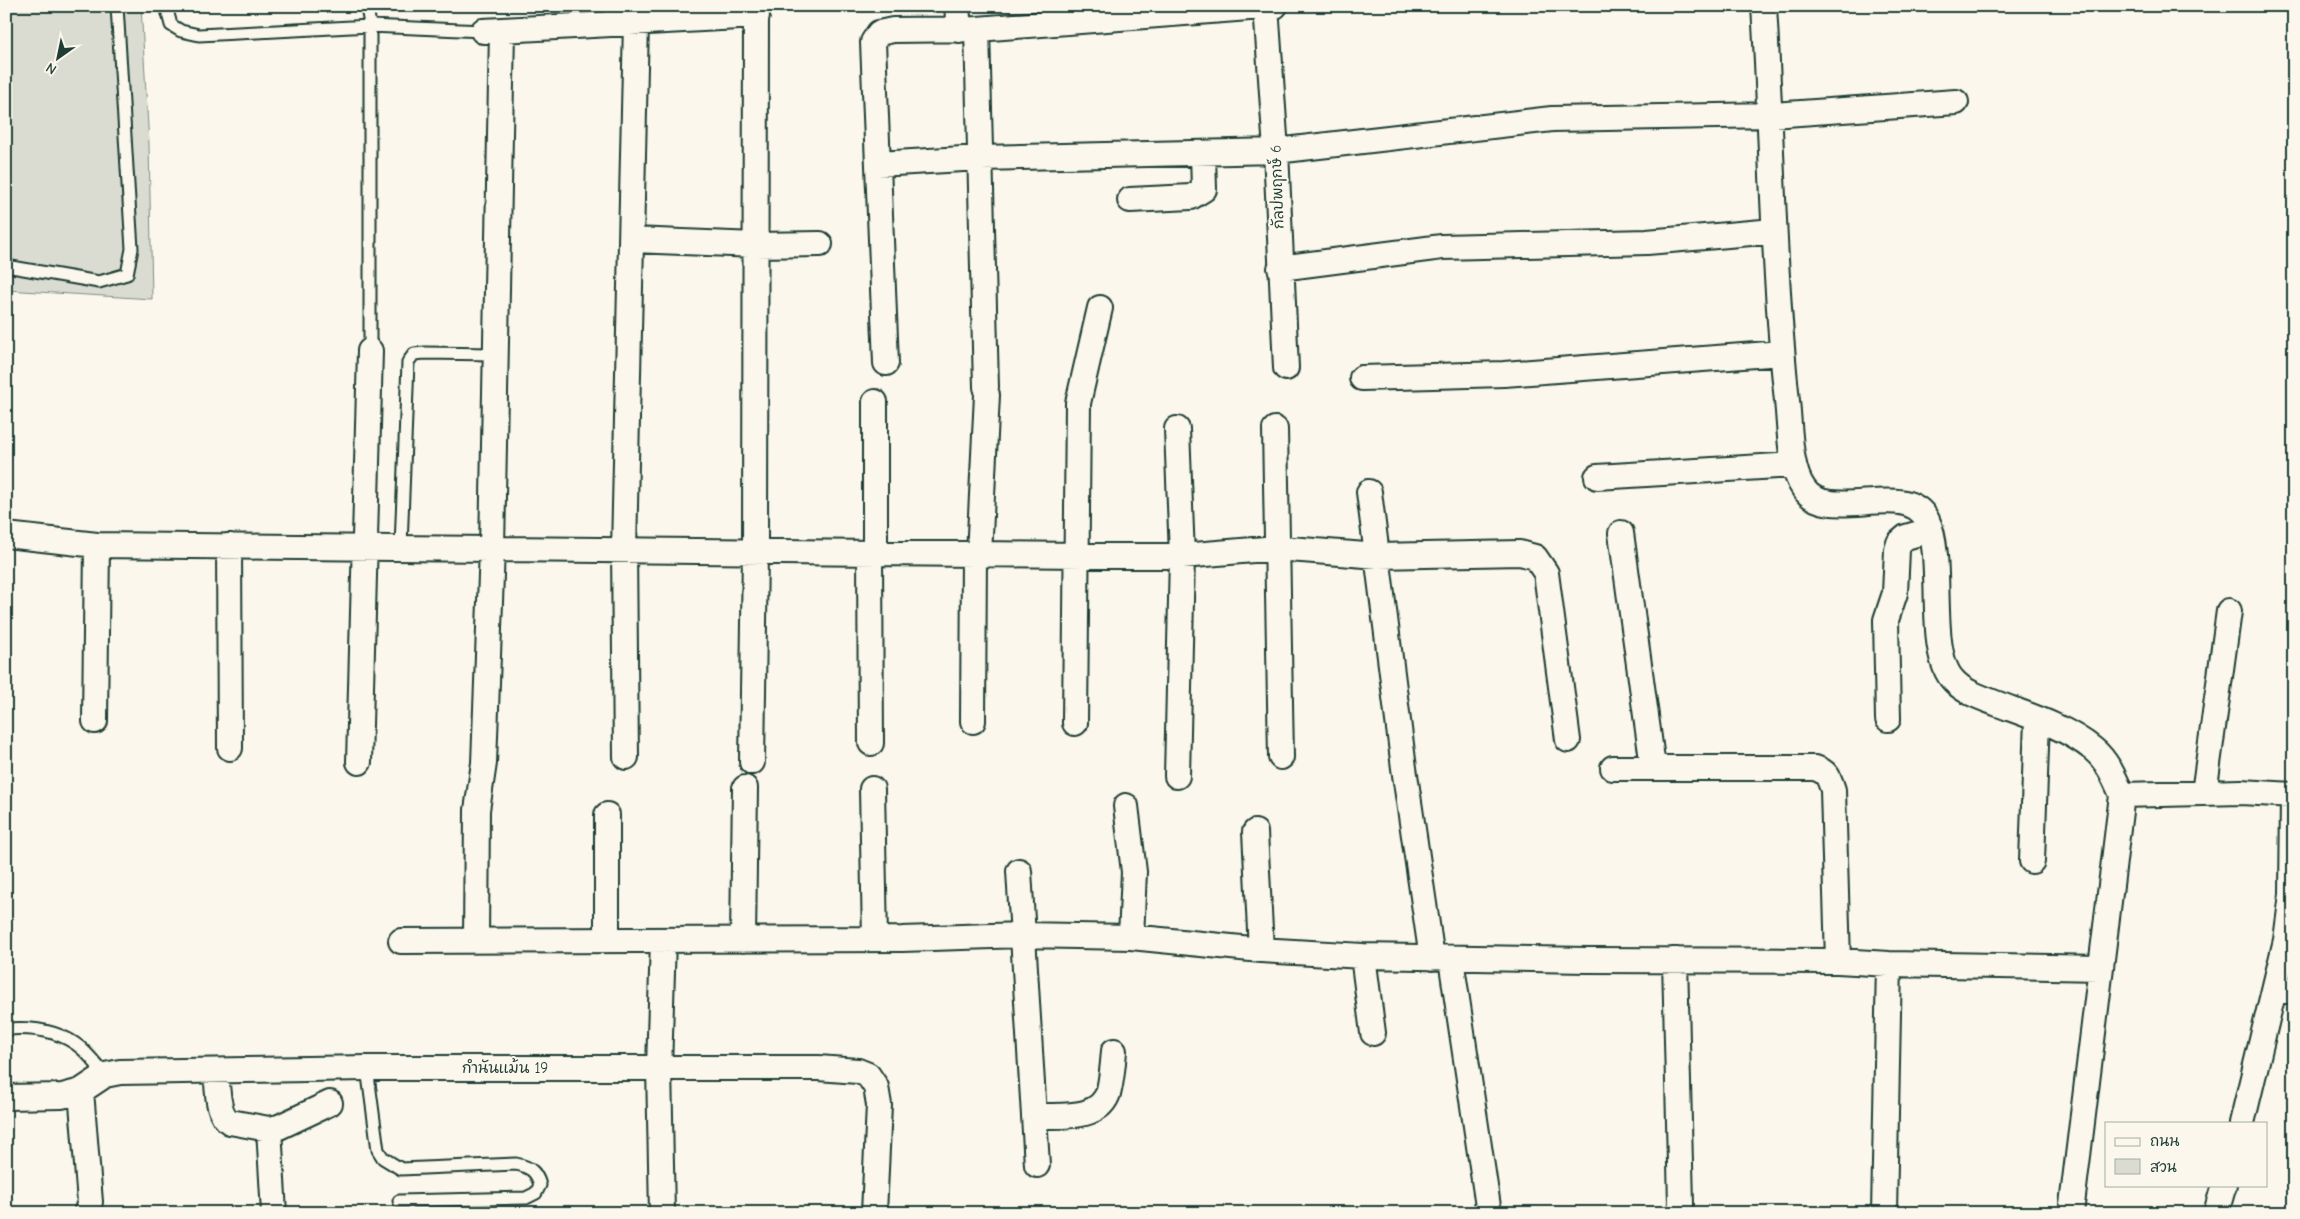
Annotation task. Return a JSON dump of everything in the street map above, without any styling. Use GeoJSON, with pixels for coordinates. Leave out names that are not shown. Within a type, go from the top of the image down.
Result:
{"type":"FeatureCollection","features":[{"type":"Feature","properties":{"kind":"street"},"geometry":{"type":"LineString","coordinates":[[957,6],[968,30],[980,158],[987,391],[976,555],[973,721]]}},
{"type":"Feature","properties":{"kind":"street"},"geometry":{"type":"LineString","coordinates":[[1764,6],[1771,115],[1774,231],[1782,353],[1794,465],[1802,487],[1810,497],[1825,504],[1885,501],[1908,505],[1924,515],[1930,530],[1943,666],[1953,681],[1968,691],[2055,727],[2094,750],[2112,774],[2122,795],[2071,1213]]}},
{"type":"Feature","properties":{"kind":"street"},"geometry":{"type":"LineString","coordinates":[[886,363],[873,42],[879,34],[893,30],[968,30],[1269,7]]}},
{"type":"Feature","properties":{"kind":"street","name":"กัลปพฤกษ์ 6"},"geometry":{"type":"LineString","coordinates":[[1269,7],[1286,368]]}},
{"type":"Feature","properties":{"kind":"street"},"geometry":{"type":"LineString","coordinates":[[476,940],[477,810],[484,763],[492,548],[495,354],[492,31],[611,15],[636,23],[756,11],[755,553],[752,762]]}},
{"type":"Feature","properties":{"kind":"street"},"geometry":{"type":"LineString","coordinates":[[626,757],[624,550],[633,240],[636,23]]}},
{"type":"Feature","properties":{"kind":"street"},"geometry":{"type":"LineString","coordinates":[[878,164],[980,158],[1276,151],[1552,119],[1771,115],[1956,102]]}},
{"type":"Feature","properties":{"kind":"street"},"geometry":{"type":"LineString","coordinates":[[1130,200],[1191,197],[1200,193],[1204,189],[1203,154]]}},
{"type":"Feature","properties":{"kind":"street"},"geometry":{"type":"LineString","coordinates":[[1280,268],[1442,247],[1647,242],[1774,231]]}},
{"type":"Feature","properties":{"kind":"street"},"geometry":{"type":"LineString","coordinates":[[633,240],[756,245],[820,244]]}},
{"type":"Feature","properties":{"kind":"street"},"geometry":{"type":"LineString","coordinates":[[1075,723],[1078,404],[1100,308]]}},
{"type":"Feature","properties":{"kind":"street"},"geometry":{"type":"LineString","coordinates":[[359,762],[363,547],[370,352]]}},
{"type":"Feature","properties":{"kind":"street"},"geometry":{"type":"LineString","coordinates":[[1362,378],[1504,374],[1782,353]]}},
{"type":"Feature","properties":{"kind":"street"},"geometry":{"type":"LineString","coordinates":[[871,744],[875,402]]}},
{"type":"Feature","properties":{"kind":"street"},"geometry":{"type":"LineString","coordinates":[[1177,429],[1182,556],[1177,776]]}},
{"type":"Feature","properties":{"kind":"street"},"geometry":{"type":"LineString","coordinates":[[1275,429],[1281,757]]}},
{"type":"Feature","properties":{"kind":"street"},"geometry":{"type":"LineString","coordinates":[[1597,477],[1794,465]]}},
{"type":"Feature","properties":{"kind":"street"},"geometry":{"type":"LineString","coordinates":[[1369,492],[1404,768],[1489,1213]]}},
{"type":"Feature","properties":{"kind":"street"},"geometry":{"type":"LineString","coordinates":[[1888,719],[1886,620],[1895,593],[1897,550],[1899,543],[1906,537],[1930,530]]}},
{"type":"Feature","properties":{"kind":"street"},"geometry":{"type":"LineString","coordinates":[[1621,534],[1653,767]]}},
{"type":"Feature","properties":{"kind":"street"},"geometry":{"type":"LineString","coordinates":[[6,535],[97,545],[1182,556],[1277,548],[1378,556],[1520,554],[1535,557],[1546,573],[1568,740]]}},
{"type":"Feature","properties":{"kind":"street"},"geometry":{"type":"LineString","coordinates":[[95,721],[97,545]]}},
{"type":"Feature","properties":{"kind":"street"},"geometry":{"type":"LineString","coordinates":[[229,546],[230,748]]}},
{"type":"Feature","properties":{"kind":"street"},"geometry":{"type":"LineString","coordinates":[[2204,792],[2229,611]]}},
{"type":"Feature","properties":{"kind":"street"},"geometry":{"type":"LineString","coordinates":[[2032,861],[2037,719]]}},
{"type":"Feature","properties":{"kind":"street"},"geometry":{"type":"LineString","coordinates":[[1614,768],[1815,768],[1824,771],[1829,778],[1832,790],[1838,961]]}},
{"type":"Feature","properties":{"kind":"street"},"geometry":{"type":"LineString","coordinates":[[743,940],[745,788]]}},
{"type":"Feature","properties":{"kind":"street"},"geometry":{"type":"LineString","coordinates":[[872,789],[875,939]]}},
{"type":"Feature","properties":{"kind":"street"},"geometry":{"type":"LineString","coordinates":[[2122,795],[2204,792],[2293,795],[2292,894],[2286,940],[2284,991],[2242,1122]]}},
{"type":"Feature","properties":{"kind":"street"},"geometry":{"type":"LineString","coordinates":[[1126,806],[1134,872],[1131,937]]}},
{"type":"Feature","properties":{"kind":"street"},"geometry":{"type":"LineString","coordinates":[[607,940],[608,815]]}},
{"type":"Feature","properties":{"kind":"street"},"geometry":{"type":"LineString","coordinates":[[1255,832],[1261,950]]}},
{"type":"Feature","properties":{"kind":"street"},"geometry":{"type":"LineString","coordinates":[[1019,871],[1037,1165]]}},
{"type":"Feature","properties":{"kind":"street"},"geometry":{"type":"LineString","coordinates":[[401,941],[875,939],[1022,935],[1131,937],[1261,950],[1364,956],[1543,960],[1838,961],[1889,964],[2100,968]]}},
{"type":"Feature","properties":{"kind":"street"},"geometry":{"type":"LineString","coordinates":[[662,1213],[659,1068],[663,940]]}},
{"type":"Feature","properties":{"kind":"street"},"geometry":{"type":"LineString","coordinates":[[1364,956],[1373,1033]]}},
{"type":"Feature","properties":{"kind":"street"},"geometry":{"type":"LineString","coordinates":[[1675,960],[1679,1213]]}},
{"type":"Feature","properties":{"kind":"street"},"geometry":{"type":"LineString","coordinates":[[1884,1213],[1889,964]]}},
{"type":"Feature","properties":{"kind":"street"},"geometry":{"type":"LineString","coordinates":[[1034,1116],[1071,1116],[1087,1113],[1098,1107],[1109,1092],[1114,1051]]}},
{"type":"Feature","properties":{"kind":"street","name":"กำนันแม้น 19"},"geometry":{"type":"LineString","coordinates":[[6,1097],[62,1096],[120,1072],[368,1068],[818,1068],[858,1071],[868,1075],[876,1087],[879,1105],[874,1213]]}},
{"type":"Feature","properties":{"kind":"street"},"geometry":{"type":"LineString","coordinates":[[216,1071],[222,1112],[226,1120],[230,1122],[269,1129],[279,1127],[330,1103]]}},
{"type":"Feature","properties":{"kind":"street"},"geometry":{"type":"LineString","coordinates":[[93,1083],[99,1146]]}},
{"type":"Feature","properties":{"kind":"street"},"geometry":{"type":"LineString","coordinates":[[86,1213],[90,1202],[93,1083]]}},
{"type":"Feature","properties":{"kind":"street"},"geometry":{"type":"LineString","coordinates":[[269,1129],[274,1213]]}},
{"type":"Feature","properties":{"kind":"street"},"geometry":{"type":"LineString","coordinates":[[2216,1213],[2224,1186]]}},
{"type":"Feature","properties":{"kind":"lane"},"geometry":{"type":"LineString","coordinates":[[6,266],[99,282],[127,274],[132,249],[117,6]]}},
{"type":"Feature","properties":{"kind":"lane"},"geometry":{"type":"LineString","coordinates":[[166,6],[171,25],[181,31],[199,36],[370,26],[492,31]]}},
{"type":"Feature","properties":{"kind":"lane"},"geometry":{"type":"LineString","coordinates":[[367,6],[370,26],[370,352]]}},
{"type":"Feature","properties":{"kind":"lane"},"geometry":{"type":"LineString","coordinates":[[401,547],[408,362],[414,354],[495,354]]}},
{"type":"Feature","properties":{"kind":"lane"},"geometry":{"type":"LineString","coordinates":[[6,1029],[43,1030],[66,1038],[81,1048],[93,1083]]}},
{"type":"Feature","properties":{"kind":"lane"},"geometry":{"type":"LineString","coordinates":[[368,1068],[378,1150],[383,1158],[401,1169],[516,1164],[530,1167],[537,1175],[540,1185],[536,1193],[526,1198],[399,1201]]}},
{"type":"Feature","properties":{"kind":"green space"},"geometry":{"type":"Polygon","coordinates":[[[6,6],[141,6],[149,144],[152,299],[6,290],[6,6]]]}}]}
